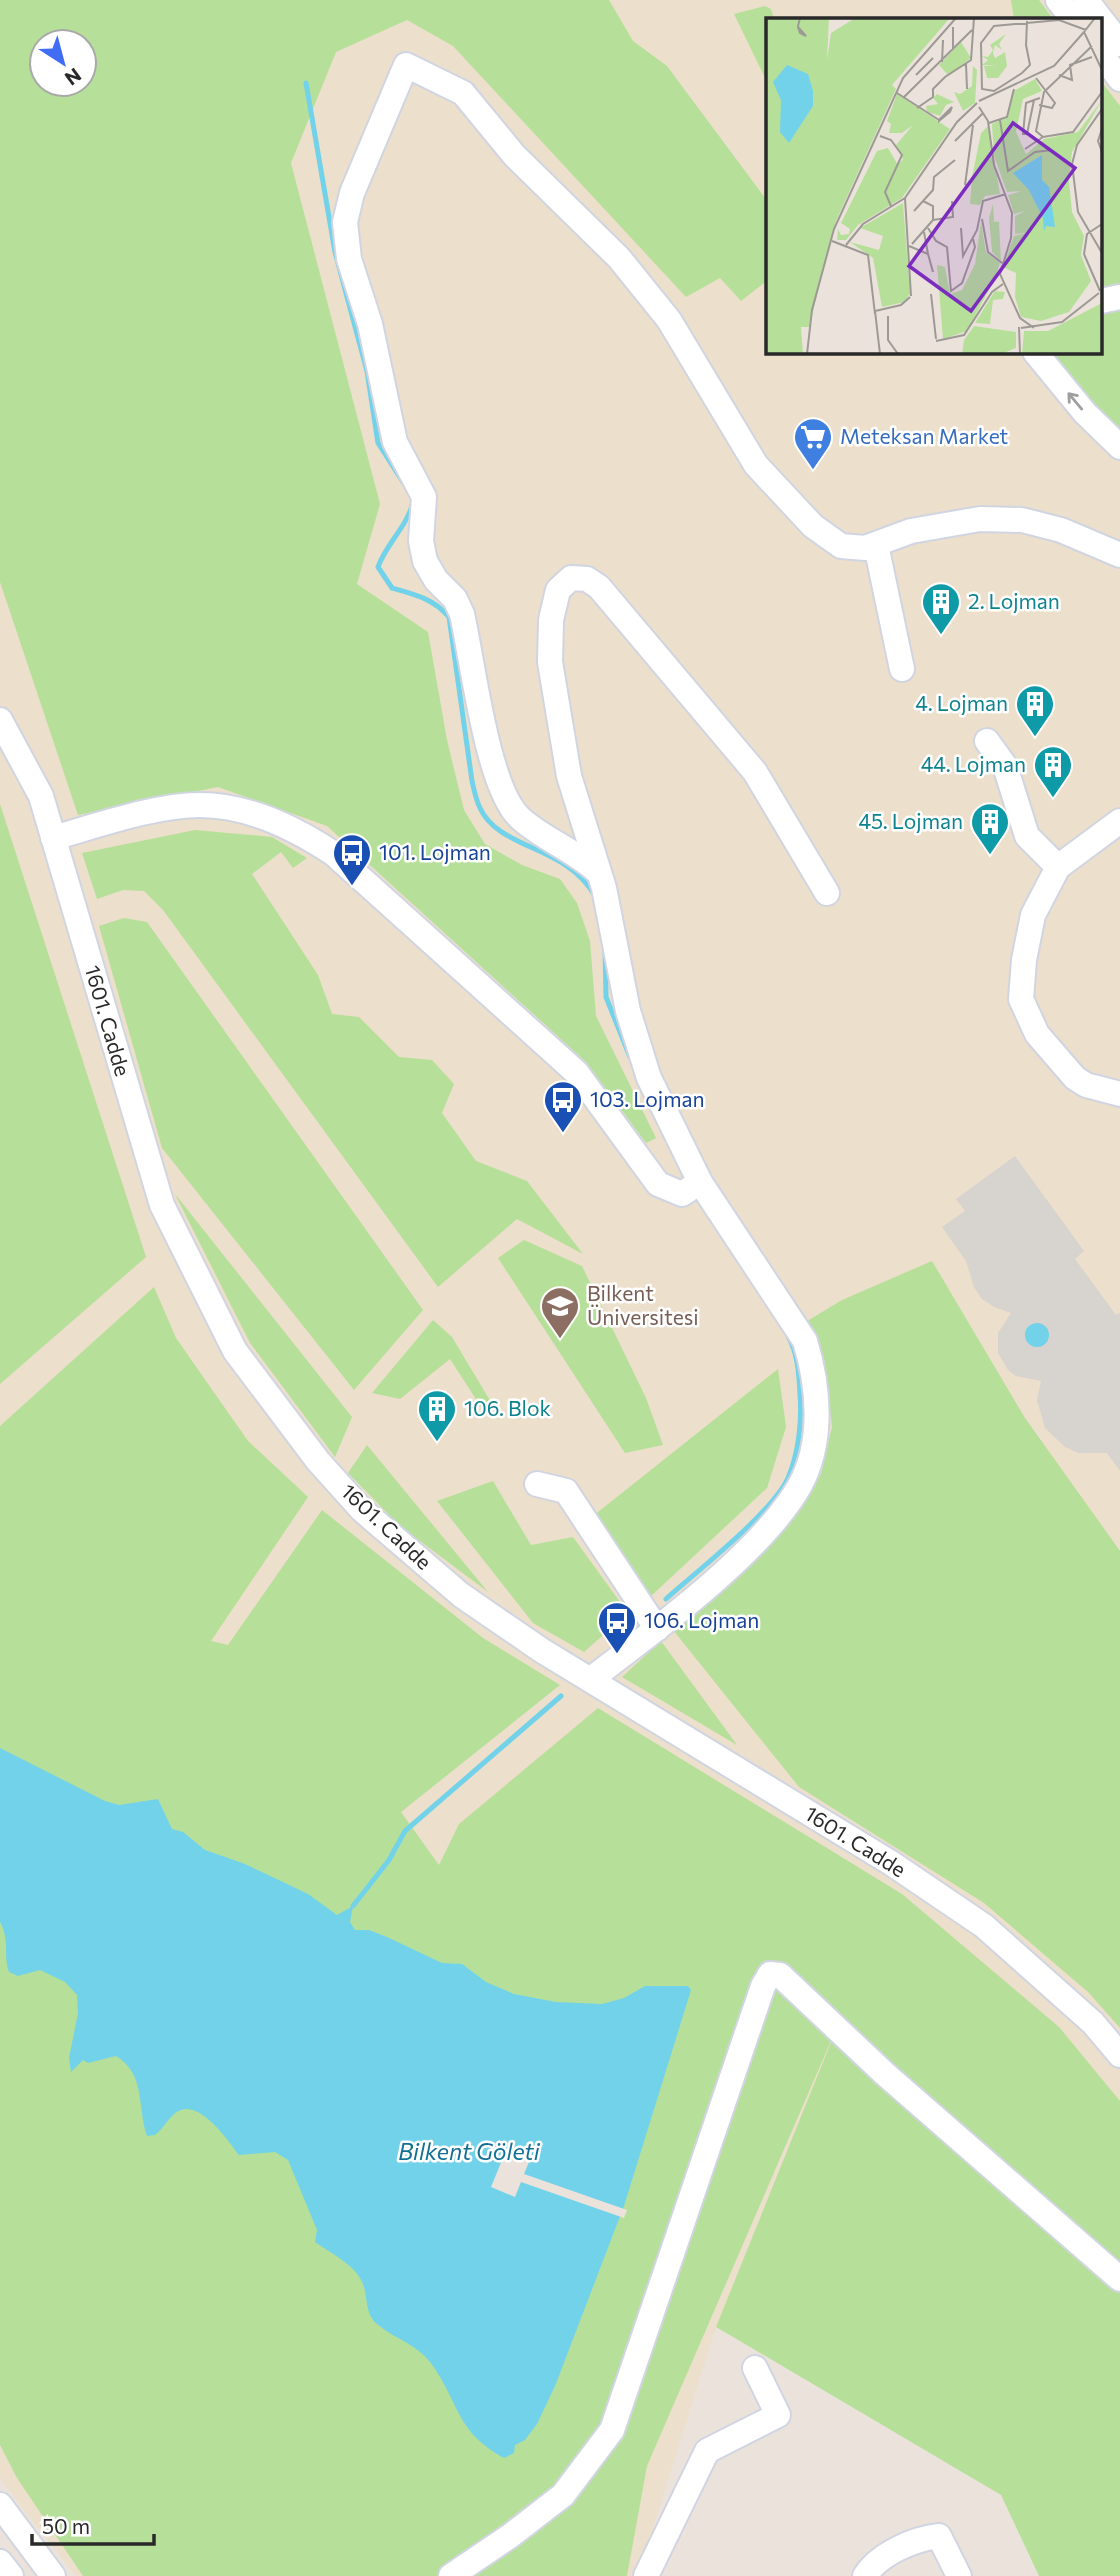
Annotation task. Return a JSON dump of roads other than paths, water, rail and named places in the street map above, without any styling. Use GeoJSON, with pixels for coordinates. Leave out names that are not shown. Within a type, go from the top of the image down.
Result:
{"type":"FeatureCollection","features":[{"type":"Feature","properties":{"kind":"street"},"geometry":{"type":"LineString","coordinates":[[1058,0],[1072,18]]}},
{"type":"Feature","properties":{"kind":"street"},"geometry":{"type":"LineString","coordinates":[[1086,0],[1100,18]]}},
{"type":"Feature","properties":{"kind":"street"},"geometry":{"type":"LineString","coordinates":[[1102,21],[1120,44]]}},
{"type":"Feature","properties":{"kind":"street"},"geometry":{"type":"LineString","coordinates":[[1102,55],[1120,79]]}},
{"type":"Feature","properties":{"kind":"street"},"geometry":{"type":"LineString","coordinates":[[599,873],[581,856],[547,838],[519,817],[502,794],[492,760],[461,614],[455,598],[436,580],[425,561],[421,541],[424,498],[395,442],[370,324],[349,259],[345,222],[352,193],[406,65],[463,93],[514,155],[645,286],[669,320],[756,465],[813,526],[841,546],[865,548],[937,525],[980,519],[1022,520],[1061,530],[1120,555]]}},
{"type":"Feature","properties":{"kind":"street"},"geometry":{"type":"LineString","coordinates":[[1102,301],[1120,297]]}},
{"type":"Feature","properties":{"kind":"street"},"geometry":{"type":"LineString","coordinates":[[1037,354],[1085,413],[1120,447]]}},
{"type":"Feature","properties":{"kind":"street"},"geometry":{"type":"LineString","coordinates":[[876,544],[902,668]]}},
{"type":"Feature","properties":{"kind":"street"},"geometry":{"type":"LineString","coordinates":[[592,1678],[657,1629],[765,1531],[799,1486],[814,1443],[814,1371],[805,1341],[693,1187],[649,1078],[628,1011],[599,873],[569,776],[550,662],[551,620],[558,590],[571,578],[586,579],[599,587],[733,744],[755,772],[827,893]]}},
{"type":"Feature","properties":{"kind":"street","name":"1601. Cadde"},"geometry":{"type":"LineString","coordinates":[[0,720],[41,796],[162,1205],[235,1350],[318,1461],[362,1510],[461,1595],[541,1650],[592,1678],[891,1863],[984,1926],[1093,2023],[1120,2055]]}},
{"type":"Feature","properties":{"kind":"street"},"geometry":{"type":"LineString","coordinates":[[987,741],[1005,766],[1027,836],[1058,867]]}},
{"type":"Feature","properties":{"kind":"street"},"geometry":{"type":"LineString","coordinates":[[53,838],[130,817],[200,805],[259,814],[313,839],[334,854],[577,1073],[658,1184],[693,1187]]}},
{"type":"Feature","properties":{"kind":"street"},"geometry":{"type":"LineString","coordinates":[[1120,821],[1058,867],[1033,915],[1024,960],[1021,999],[1037,1034],[1075,1078],[1086,1085],[1120,1094]]}},
{"type":"Feature","properties":{"kind":"street"},"geometry":{"type":"LineString","coordinates":[[537,1484],[566,1491],[657,1629]]}},
{"type":"Feature","properties":{"kind":"street"},"geometry":{"type":"LineString","coordinates":[[452,2576],[563,2495],[612,2430],[754,2011],[770,1974],[780,1975],[885,2074],[1120,2279]]}},
{"type":"Feature","properties":{"kind":"street"},"geometry":{"type":"LineString","coordinates":[[646,2576],[707,2451],[778,2415],[755,2368]]}},
{"type":"Feature","properties":{"kind":"street"},"geometry":{"type":"LineString","coordinates":[[1,2508],[53,2576]]}},
{"type":"Feature","properties":{"kind":"street"},"geometry":{"type":"LineString","coordinates":[[865,2576],[883,2559],[917,2539],[939,2536],[959,2576]]}},
{"type":"Feature","properties":{"kind":"street"},"geometry":{"type":"LineString","coordinates":[[0,2562],[11,2576]]}},
{"type":"Feature","properties":{"kind":"water"},"geometry":{"type":"Polygon","coordinates":[[[1037,1323],[1045,1327],[1049,1335],[1045,1343],[1037,1347],[1029,1343],[1025,1335],[1029,1327],[1037,1323]]]}},
{"type":"Feature","properties":{"kind":"water","name":"Bilkent Göleti"},"geometry":{"type":"Polygon","coordinates":[[[0,1748],[105,1801],[119,1805],[158,1799],[172,1829],[183,1832],[205,1850],[245,1864],[308,1894],[337,1915],[353,1906],[350,1922],[355,1930],[369,1930],[442,1963],[462,1964],[486,1982],[514,1994],[556,2002],[602,2004],[624,1998],[645,1986],[688,1986],[691,1990],[624,2206],[555,2386],[537,2424],[525,2440],[515,2445],[514,2453],[504,2458],[477,2438],[461,2417],[427,2359],[414,2347],[373,2320],[360,2277],[349,2265],[315,2242],[317,2230],[288,2160],[275,2152],[239,2155],[211,2121],[192,2110],[183,2109],[174,2114],[155,2135],[147,2136],[136,2082],[126,2063],[116,2056],[88,2063],[83,2060],[71,2072],[69,2058],[78,2013],[77,1995],[65,1982],[40,1970],[18,1976],[9,1972],[7,1966],[5,1935],[0,1922],[0,1748]]]}},
{"type":"Feature","properties":{"kind":"waterway"},"geometry":{"type":"LineString","coordinates":[[306,83],[335,252],[367,371],[378,443],[403,482]]}},
{"type":"Feature","properties":{"kind":"waterway"},"geometry":{"type":"LineString","coordinates":[[413,503],[378,567],[392,588],[430,601],[449,617],[472,781],[480,808],[489,822],[502,832],[568,867],[583,879],[595,896]]}},
{"type":"Feature","properties":{"kind":"waterway"},"geometry":{"type":"LineString","coordinates":[[605,950],[606,997],[630,1057]]}},
{"type":"Feature","properties":{"kind":"waterway"},"geometry":{"type":"LineString","coordinates":[[666,1599],[751,1524],[780,1492],[788,1478],[797,1447],[801,1415],[797,1364],[788,1336]]}},
{"type":"Feature","properties":{"kind":"waterway"},"geometry":{"type":"LineString","coordinates":[[353,1906],[389,1860],[405,1831],[561,1696]]}},
{"type":"Feature","properties":{"kind":"place","name":"Meteksan Market"},"geometry":{"type":"Point","coordinates":[813,471]}},
{"type":"Feature","properties":{"kind":"place","name":"2. Lojman"},"geometry":{"type":"Point","coordinates":[941,636]}},
{"type":"Feature","properties":{"kind":"place","name":"4. Lojman"},"geometry":{"type":"Point","coordinates":[1035,738]}},
{"type":"Feature","properties":{"kind":"place","name":"44. Lojman"},"geometry":{"type":"Point","coordinates":[1053,799]}},
{"type":"Feature","properties":{"kind":"place","name":"45. Lojman"},"geometry":{"type":"Point","coordinates":[990,856]}},
{"type":"Feature","properties":{"kind":"place","name":"101. Lojman"},"geometry":{"type":"Point","coordinates":[352,887]}},
{"type":"Feature","properties":{"kind":"place","name":"103. Lojman"},"geometry":{"type":"Point","coordinates":[563,1134]}},
{"type":"Feature","properties":{"kind":"place","name":"Bilkent Üniversitesi"},"geometry":{"type":"Point","coordinates":[560,1340]}},
{"type":"Feature","properties":{"kind":"place","name":"106. Blok"},"geometry":{"type":"Point","coordinates":[437,1443]}},
{"type":"Feature","properties":{"kind":"place","name":"106. Lojman"},"geometry":{"type":"Point","coordinates":[617,1655]}}]}
